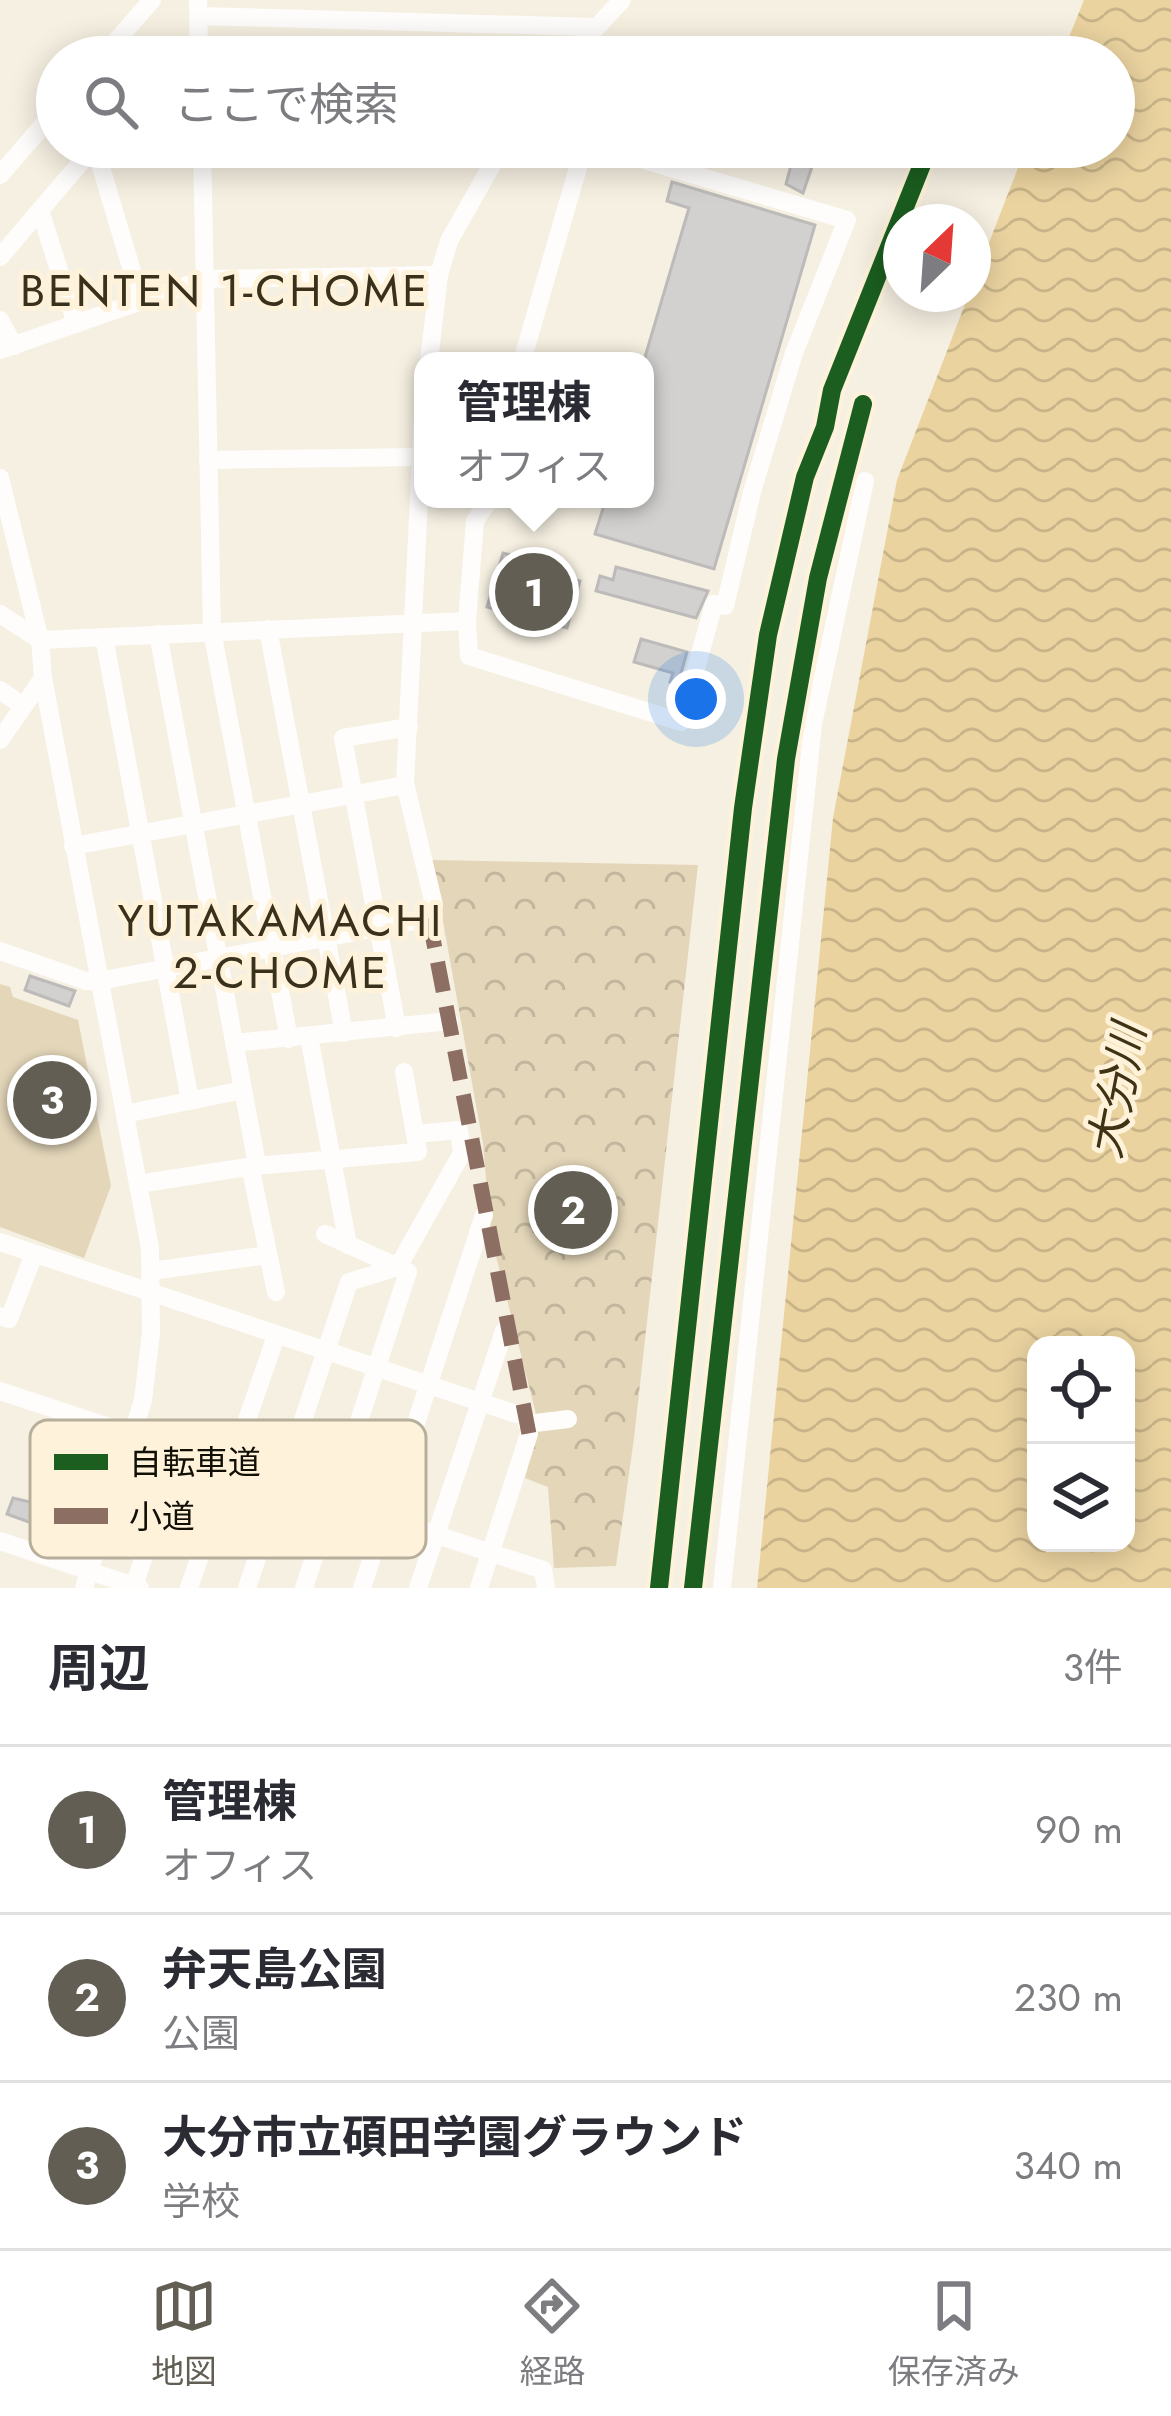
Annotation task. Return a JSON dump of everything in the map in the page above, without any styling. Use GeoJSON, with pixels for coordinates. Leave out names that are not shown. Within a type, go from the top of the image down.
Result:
{"type":"FeatureCollection","features":[{"type":"Feature","properties":{"kind":"street"},"geometry":{"type":"LineString","coordinates":[[586,36],[622,0]]}},
{"type":"Feature","properties":{"kind":"street"},"geometry":{"type":"LineString","coordinates":[[120,36],[148,2]]}},
{"type":"Feature","properties":{"kind":"street"},"geometry":{"type":"LineString","coordinates":[[198,8],[594,27]]}},
{"type":"Feature","properties":{"kind":"street"},"geometry":{"type":"LineString","coordinates":[[0,175],[36,133]]}},
{"type":"Feature","properties":{"kind":"street"},"geometry":{"type":"LineString","coordinates":[[0,257],[76,168]]}},
{"type":"Feature","properties":{"kind":"street"},"geometry":{"type":"LineString","coordinates":[[100,168],[141,301]]}},
{"type":"Feature","properties":{"kind":"street"},"geometry":{"type":"LineString","coordinates":[[202,168],[212,632],[289,1039]]}},
{"type":"Feature","properties":{"kind":"street"},"geometry":{"type":"LineString","coordinates":[[430,352],[439,275],[457,226],[490,168]]}},
{"type":"Feature","properties":{"kind":"street"},"geometry":{"type":"LineString","coordinates":[[525,352],[578,168]]}},
{"type":"Feature","properties":{"kind":"street"},"geometry":{"type":"LineString","coordinates":[[484,508],[475,521],[469,656],[681,722],[714,604],[725,606],[752,492],[794,353],[847,220],[671,168]]}},
{"type":"Feature","properties":{"kind":"street"},"geometry":{"type":"LineString","coordinates":[[40,210],[76,324]]}},
{"type":"Feature","properties":{"kind":"street"},"geometry":{"type":"LineString","coordinates":[[0,320],[7,348],[205,279],[439,275]]}},
{"type":"Feature","properties":{"kind":"street"},"geometry":{"type":"LineString","coordinates":[[208,460],[414,457]]}},
{"type":"Feature","properties":{"kind":"street"},"geometry":{"type":"LineString","coordinates":[[0,478],[40,640],[73,846],[139,1184],[151,1294],[148,1364],[137,1420]]}},
{"type":"Feature","properties":{"kind":"street"},"geometry":{"type":"LineString","coordinates":[[722,1588],[813,724],[865,481]]}},
{"type":"Feature","properties":{"kind":"street"},"geometry":{"type":"LineString","coordinates":[[0,951],[86,981],[99,981],[429,918],[434,905],[406,784],[416,508]]}},
{"type":"Feature","properties":{"kind":"street"},"geometry":{"type":"LineString","coordinates":[[0,614],[40,640],[467,621]]}},
{"type":"Feature","properties":{"kind":"street"},"geometry":{"type":"LineString","coordinates":[[268,628],[344,1034]]}},
{"type":"Feature","properties":{"kind":"street"},"geometry":{"type":"LineString","coordinates":[[158,634],[276,1292]]}},
{"type":"Feature","properties":{"kind":"street"},"geometry":{"type":"LineString","coordinates":[[104,637],[190,1101]]}},
{"type":"Feature","properties":{"kind":"street"},"geometry":{"type":"LineString","coordinates":[[0,740],[43,678]]}},
{"type":"Feature","properties":{"kind":"street"},"geometry":{"type":"LineString","coordinates":[[0,690],[23,706]]}},
{"type":"Feature","properties":{"kind":"street"},"geometry":{"type":"LineString","coordinates":[[397,1028],[343,738],[409,727]]}},
{"type":"Feature","properties":{"kind":"street"},"geometry":{"type":"LineString","coordinates":[[73,846],[406,784]]}},
{"type":"Feature","properties":{"kind":"street"},"geometry":{"type":"LineString","coordinates":[[234,1043],[449,1022]]}},
{"type":"Feature","properties":{"kind":"street"},"geometry":{"type":"LineString","coordinates":[[310,1037],[348,1245]]}},
{"type":"Feature","properties":{"kind":"street"},"geometry":{"type":"LineString","coordinates":[[139,1184],[254,1166],[418,1152],[404,1072]]}},
{"type":"Feature","properties":{"kind":"street"},"geometry":{"type":"LineString","coordinates":[[125,1114],[243,1090]]}},
{"type":"Feature","properties":{"kind":"street"},"geometry":{"type":"LineString","coordinates":[[302,1420],[349,1282],[398,1267],[462,1153],[459,1130],[415,1134]]}},
{"type":"Feature","properties":{"kind":"street"},"geometry":{"type":"LineString","coordinates":[[417,1420],[484,1215]]}},
{"type":"Feature","properties":{"kind":"street"},"geometry":{"type":"LineString","coordinates":[[325,1234],[408,1272],[360,1420]]}},
{"type":"Feature","properties":{"kind":"street"},"geometry":{"type":"LineString","coordinates":[[0,1242],[481,1403],[524,1424],[568,1419]]}},
{"type":"Feature","properties":{"kind":"street"},"geometry":{"type":"LineString","coordinates":[[0,1316],[9,1319],[34,1254]]}},
{"type":"Feature","properties":{"kind":"street"},"geometry":{"type":"LineString","coordinates":[[151,1271],[268,1255]]}},
{"type":"Feature","properties":{"kind":"street"},"geometry":{"type":"LineString","coordinates":[[418,1588],[504,1331]]}},
{"type":"Feature","properties":{"kind":"street"},"geometry":{"type":"LineString","coordinates":[[247,1420],[276,1336]]}},
{"type":"Feature","properties":{"kind":"street"},"geometry":{"type":"LineString","coordinates":[[0,1391],[88,1420]]}},
{"type":"Feature","properties":{"kind":"street"},"geometry":{"type":"LineString","coordinates":[[478,1588],[524,1424]]}},
{"type":"Feature","properties":{"kind":"street"},"geometry":{"type":"LineString","coordinates":[[426,1531],[490,1552],[544,1579]]}},
{"type":"Feature","properties":{"kind":"street"},"geometry":{"type":"LineString","coordinates":[[0,1541],[30,1554]]}},
{"type":"Feature","properties":{"kind":"street"},"geometry":{"type":"LineString","coordinates":[[38,1558],[87,1580],[136,1587],[145,1558]]}},
{"type":"Feature","properties":{"kind":"street"},"geometry":{"type":"LineString","coordinates":[[189,1588],[199,1558]]}},
{"type":"Feature","properties":{"kind":"street"},"geometry":{"type":"LineString","coordinates":[[247,1588],[257,1558]]}},
{"type":"Feature","properties":{"kind":"street"},"geometry":{"type":"LineString","coordinates":[[304,1588],[314,1558]]}},
{"type":"Feature","properties":{"kind":"street"},"geometry":{"type":"LineString","coordinates":[[362,1588],[372,1558]]}},
{"type":"Feature","properties":{"kind":"green space"},"geometry":{"type":"Polygon","coordinates":[[[432,860],[698,865],[616,1566],[554,1568],[548,1487],[525,1478],[537,1418],[491,1236],[483,1144],[432,860]]]}},
{"type":"Feature","properties":{"kind":"green space"},"geometry":{"type":"Polygon","coordinates":[[[0,984],[10,987],[13,997],[78,1020],[111,1186],[84,1258],[0,1227],[0,984]]]}},
{"type":"Feature","properties":{"kind":"water","name":"大分川"},"geometry":{"type":"Polygon","coordinates":[[[1084,0],[1171,0],[1171,1588],[757,1588],[833,818],[897,480],[962,312],[991,312],[991,237],[1018,168],[1135,168],[1135,36],[1069,36],[1084,0]]]}},
{"type":"Feature","properties":{"kind":"building"},"geometry":{"type":"Polygon","coordinates":[[[790,168],[812,168],[803,193],[786,184],[790,168]]]}},
{"type":"Feature","properties":{"kind":"building"},"geometry":{"type":"Polygon","coordinates":[[[672,182],[815,225],[714,569],[595,534],[603,508],[654,508],[654,352],[646,352],[689,208],[667,201],[672,182]]]}},
{"type":"Feature","properties":{"kind":"building"},"geometry":{"type":"Polygon","coordinates":[[[536,551],[562,563],[558,575],[580,581],[567,628],[534,619],[532,625],[519,622],[521,617],[487,607],[503,553],[525,559],[527,553],[535,555],[536,551]]]}},
{"type":"Feature","properties":{"kind":"building"},"geometry":{"type":"Polygon","coordinates":[[[616,567],[708,591],[696,618],[596,591],[600,576],[613,580],[616,567]]]}},
{"type":"Feature","properties":{"kind":"building"},"geometry":{"type":"Polygon","coordinates":[[[641,639],[687,652],[678,684],[670,682],[673,673],[634,662],[641,639]]]}},
{"type":"Feature","properties":{"kind":"building"},"geometry":{"type":"Polygon","coordinates":[[[30,976],[75,991],[69,1006],[25,990],[30,976]]]}},
{"type":"Feature","properties":{"kind":"building"},"geometry":{"type":"Polygon","coordinates":[[[13,1498],[30,1502],[30,1522],[7,1514],[13,1498]]]}},
{"type":"Feature","properties":{"kind":"marked path"},"geometry":{"type":"LineString","coordinates":[[429,918],[529,1434]]}},
{"type":"Feature","properties":{"kind":"cycle path"},"geometry":{"type":"LineString","coordinates":[[659,1588],[743,808],[768,635],[805,477],[825,427],[832,390],[921,168]]}},
{"type":"Feature","properties":{"kind":"cycle path"},"geometry":{"type":"LineString","coordinates":[[693,1588],[786,759],[818,578],[863,404]]}},
{"type":"Feature","properties":{"kind":"place","name":"管理棟"},"geometry":{"type":"Point","coordinates":[534,592]}},
{"type":"Feature","properties":{"kind":"place","name":"大分市立碩田学園グラウンド"},"geometry":{"type":"Point","coordinates":[52,1100]}},
{"type":"Feature","properties":{"kind":"place","name":"弁天島公園"},"geometry":{"type":"Point","coordinates":[573,1210]}},
{"type":"Feature","properties":{"kind":"district","name":"BENTEN 1-CHOME"},"geometry":{"type":"Point","coordinates":[225,290]}},
{"type":"Feature","properties":{"kind":"district","name":"YUTAKAMACHI 2-CHOME"},"geometry":{"type":"Point","coordinates":[281,946]}}]}
